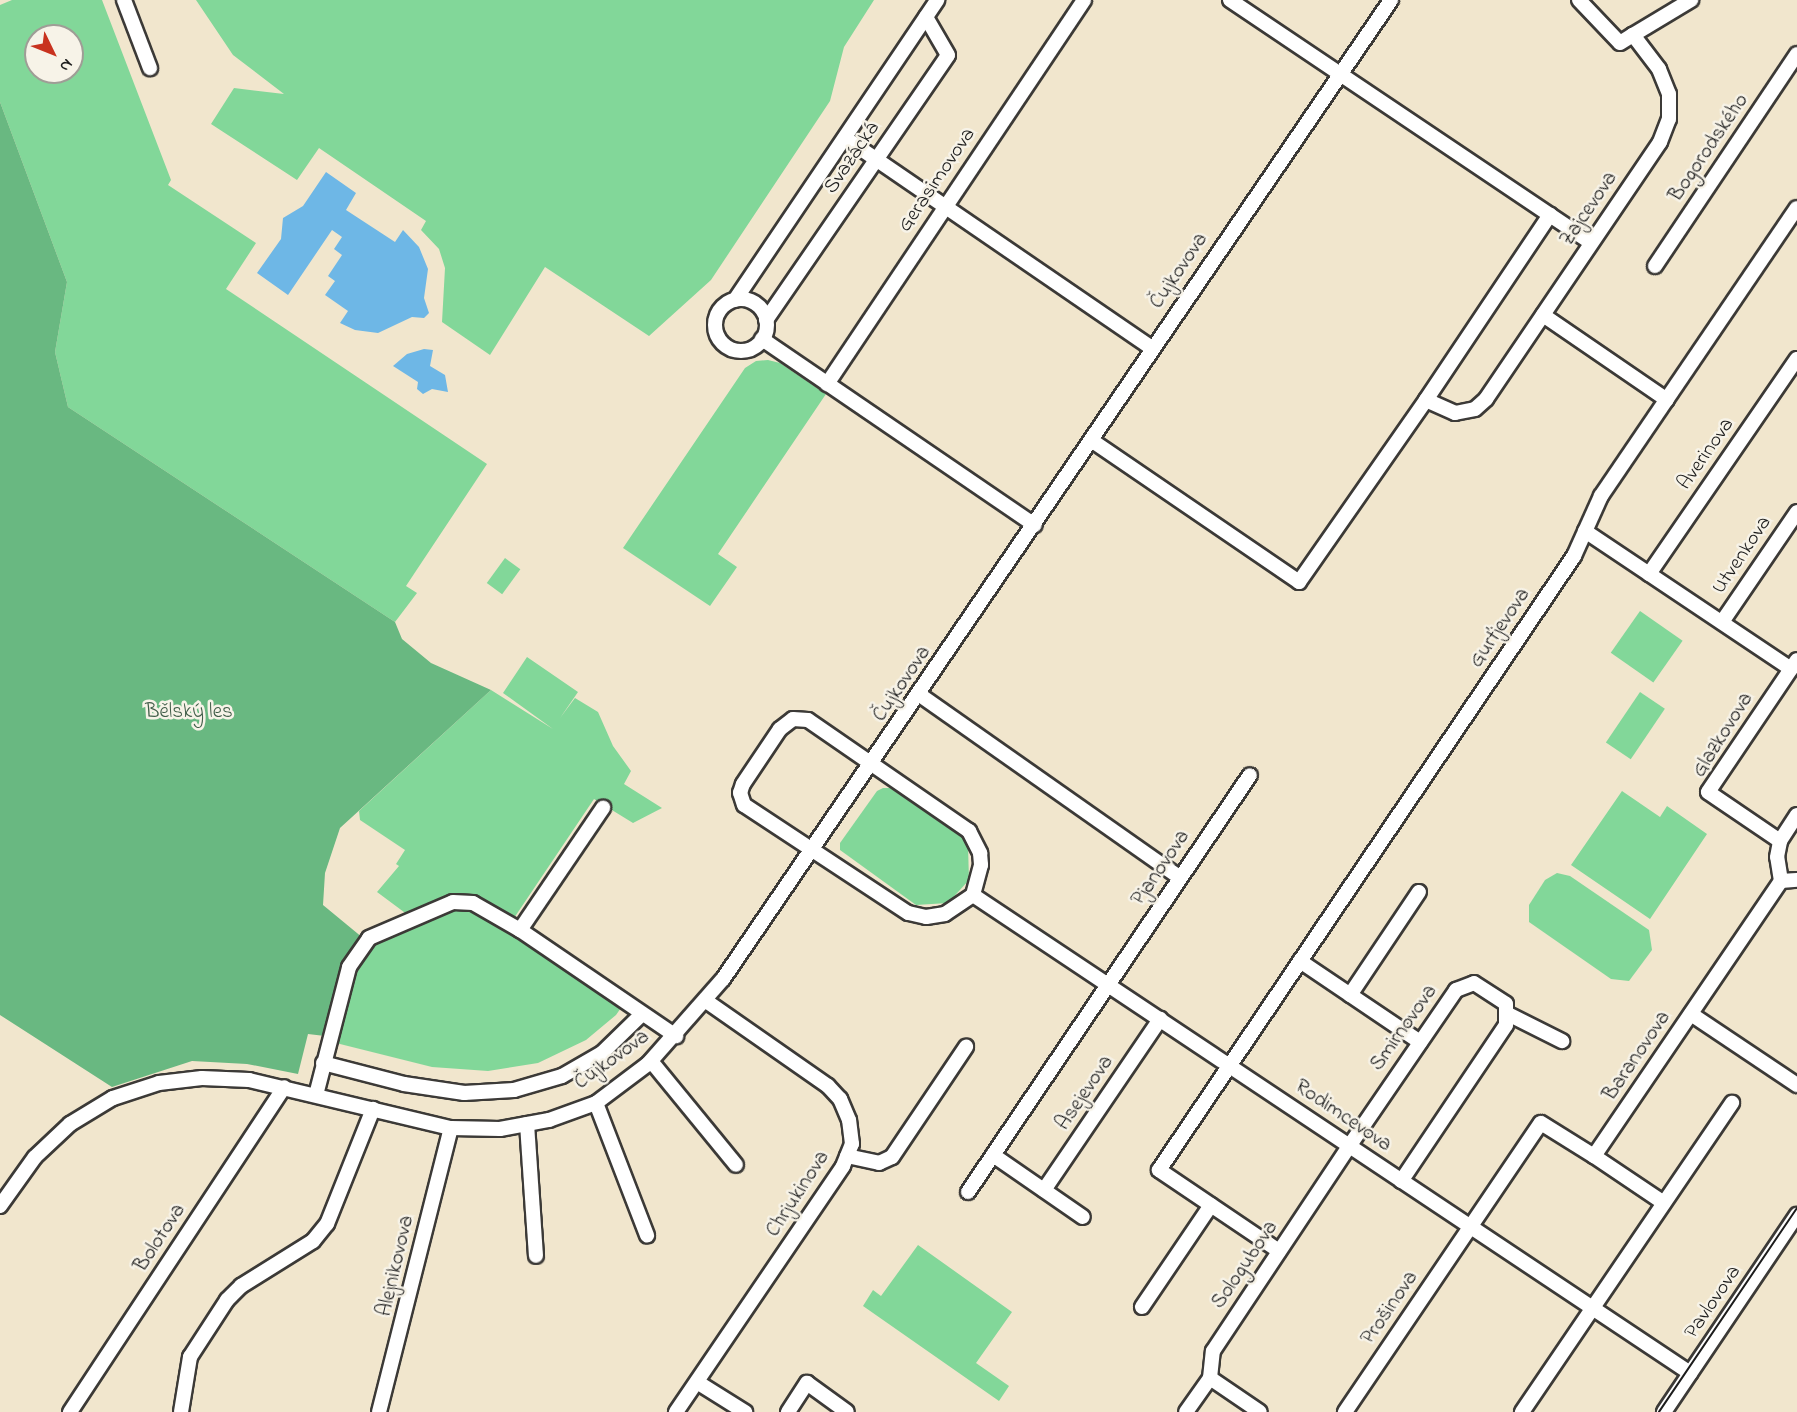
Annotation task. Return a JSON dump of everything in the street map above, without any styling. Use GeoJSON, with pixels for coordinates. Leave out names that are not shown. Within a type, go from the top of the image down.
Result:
{"type":"FeatureCollection","features":[{"type":"Feature","properties":{"kind":"street"},"geometry":{"type":"LineString","coordinates":[[124,0],[150,68]]}},
{"type":"Feature","properties":{"kind":"street","name":"Svazácká"},"geometry":{"type":"LineString","coordinates":[[735,300],[937,0]]}},
{"type":"Feature","properties":{"kind":"street","name":"Gerasimovova"},"geometry":{"type":"LineString","coordinates":[[827,384],[1084,0]]}},
{"type":"Feature","properties":{"kind":"street"},"geometry":{"type":"LineString","coordinates":[[1230,0],[1591,243]]}},
{"type":"Feature","properties":{"kind":"street","name":"Čujkovova"},"geometry":{"type":"LineString","coordinates":[[0,1206],[34,1157],[70,1124],[113,1098],[159,1083],[202,1078],[249,1080],[451,1128],[500,1129],[527,1124],[596,1103],[651,1061],[706,1001],[873,763],[1338,73],[1391,0]]}},
{"type":"Feature","properties":{"kind":"street"},"geometry":{"type":"LineString","coordinates":[[1579,0],[1620,43],[1691,0]]}},
{"type":"Feature","properties":{"kind":"street","name":"Svazácká"},"geometry":{"type":"LineString","coordinates":[[766,320],[948,55],[926,17]]}},
{"type":"Feature","properties":{"kind":"street","name":"Zajcevova"},"geometry":{"type":"LineString","coordinates":[[1426,400],[1455,413],[1475,409],[1660,142],[1669,119],[1669,94],[1659,69],[1633,35]]}},
{"type":"Feature","properties":{"kind":"street","name":"Bogorodského"},"geometry":{"type":"LineString","coordinates":[[1655,266],[1797,54]]}},
{"type":"Feature","properties":{"kind":"street"},"geometry":{"type":"LineString","coordinates":[[845,138],[1152,348]]}},
{"type":"Feature","properties":{"kind":"street","name":"Gurťjevova"},"geometry":{"type":"LineString","coordinates":[[1211,1205],[1159,1170],[1574,556],[1601,496],[1797,208]]}},
{"type":"Feature","properties":{"kind":"street","name":"Zajcevova"},"geometry":{"type":"LineString","coordinates":[[1091,440],[1299,582],[1426,400],[1550,215]]}},
{"type":"Feature","properties":{"kind":"street"},"geometry":{"type":"LineString","coordinates":[[735,300],[755,303],[766,320],[762,339],[752,348],[739,351],[727,347],[718,337],[715,325],[718,313],[735,300]]}},
{"type":"Feature","properties":{"kind":"street"},"geometry":{"type":"LineString","coordinates":[[1542,315],[1667,400]]}},
{"type":"Feature","properties":{"kind":"street"},"geometry":{"type":"LineString","coordinates":[[762,339],[1035,525]]}},
{"type":"Feature","properties":{"kind":"street","name":"Averinova"},"geometry":{"type":"LineString","coordinates":[[1649,574],[1797,359]]}},
{"type":"Feature","properties":{"kind":"street","name":"Utvenkova"},"geometry":{"type":"LineString","coordinates":[[1722,622],[1797,512]]}},
{"type":"Feature","properties":{"kind":"street"},"geometry":{"type":"LineString","coordinates":[[1585,531],[1722,622],[1794,664]]}},
{"type":"Feature","properties":{"kind":"street","name":"Glazkovova"},"geometry":{"type":"LineString","coordinates":[[1780,841],[1708,792],[1794,664]]}},
{"type":"Feature","properties":{"kind":"street"},"geometry":{"type":"LineString","coordinates":[[920,695],[1179,877]]}},
{"type":"Feature","properties":{"kind":"street"},"geometry":{"type":"LineString","coordinates":[[804,718],[873,763],[964,826],[974,837],[981,866],[973,895],[945,914],[918,916],[812,850],[740,798],[743,784],[775,736],[788,722],[804,718]]}},
{"type":"Feature","properties":{"kind":"street","name":"Pjanovova"},"geometry":{"type":"LineString","coordinates":[[1107,985],[1250,775]]}},
{"type":"Feature","properties":{"kind":"street"},"geometry":{"type":"LineString","coordinates":[[520,930],[603,808]]}},
{"type":"Feature","properties":{"kind":"street"},"geometry":{"type":"LineString","coordinates":[[1797,815],[1780,841],[1777,857],[1781,881],[1797,880]]}},
{"type":"Feature","properties":{"kind":"street","name":"Baranovova"},"geometry":{"type":"LineString","coordinates":[[1594,1156],[1781,881]]}},
{"type":"Feature","properties":{"kind":"street"},"geometry":{"type":"LineString","coordinates":[[1350,995],[1419,892]]}},
{"type":"Feature","properties":{"kind":"street","name":"Rodimcevova"},"geometry":{"type":"LineString","coordinates":[[973,895],[1690,1373]]}},
{"type":"Feature","properties":{"kind":"street","name":"Čujkovova"},"geometry":{"type":"LineString","coordinates":[[316,1095],[349,967],[369,938],[453,902],[473,903],[520,930],[676,1036]]}},
{"type":"Feature","properties":{"kind":"street"},"geometry":{"type":"LineString","coordinates":[[1300,961],[1420,1042]]}},
{"type":"Feature","properties":{"kind":"street","name":"Smirnovova"},"geometry":{"type":"LineString","coordinates":[[1350,1145],[1456,990],[1474,983],[1506,1004],[1506,1013],[1562,1041]]}},
{"type":"Feature","properties":{"kind":"street","name":"Asejevova"},"geometry":{"type":"LineString","coordinates":[[968,1192],[1107,985]]}},
{"type":"Feature","properties":{"kind":"street","name":"Chrjukinova"},"geometry":{"type":"LineString","coordinates":[[676,1412],[847,1156],[852,1144],[849,1120],[840,1099],[828,1086],[706,1001]]}},
{"type":"Feature","properties":{"kind":"street"},"geometry":{"type":"LineString","coordinates":[[1401,1180],[1506,1024],[1506,1013]]}},
{"type":"Feature","properties":{"kind":"street"},"geometry":{"type":"LineString","coordinates":[[323,1063],[404,1084],[444,1090],[514,1090],[562,1076],[602,1053],[642,1014]]}},
{"type":"Feature","properties":{"kind":"street"},"geometry":{"type":"LineString","coordinates":[[1691,1014],[1797,1085]]}},
{"type":"Feature","properties":{"kind":"street","name":"Asejevova"},"geometry":{"type":"LineString","coordinates":[[1044,1190],[1160,1020]]}},
{"type":"Feature","properties":{"kind":"street"},"geometry":{"type":"LineString","coordinates":[[847,1156],[879,1162],[892,1157],[966,1047]]}},
{"type":"Feature","properties":{"kind":"street"},"geometry":{"type":"LineString","coordinates":[[651,1061],[736,1165]]}},
{"type":"Feature","properties":{"kind":"street","name":"Bolotova"},"geometry":{"type":"LineString","coordinates":[[70,1412],[284,1087]]}},
{"type":"Feature","properties":{"kind":"street"},"geometry":{"type":"LineString","coordinates":[[596,1103],[647,1235]]}},
{"type":"Feature","properties":{"kind":"street"},"geometry":{"type":"LineString","coordinates":[[1522,1412],[1732,1103]]}},
{"type":"Feature","properties":{"kind":"street"},"geometry":{"type":"LineString","coordinates":[[181,1412],[190,1357],[227,1300],[241,1286],[313,1240],[327,1224],[373,1109]]}},
{"type":"Feature","properties":{"kind":"street"},"geometry":{"type":"LineString","coordinates":[[1470,1228],[1541,1123],[1664,1203]]}},
{"type":"Feature","properties":{"kind":"street"},"geometry":{"type":"LineString","coordinates":[[527,1124],[536,1256]]}},
{"type":"Feature","properties":{"kind":"street","name":"Alejnikovova"},"geometry":{"type":"LineString","coordinates":[[379,1412],[451,1128]]}},
{"type":"Feature","properties":{"kind":"street","name":"Sologubova"},"geometry":{"type":"LineString","coordinates":[[1186,1412],[1210,1378],[1213,1351],[1350,1145]]}},
{"type":"Feature","properties":{"kind":"street"},"geometry":{"type":"LineString","coordinates":[[993,1155],[1083,1217]]}},
{"type":"Feature","properties":{"kind":"street"},"geometry":{"type":"LineString","coordinates":[[1142,1307],[1211,1205],[1279,1251]]}},
{"type":"Feature","properties":{"kind":"street","name":"Pavlovova"},"geometry":{"type":"LineString","coordinates":[[1664,1412],[1797,1215]]}},
{"type":"Feature","properties":{"kind":"street","name":"Prošinova"},"geometry":{"type":"LineString","coordinates":[[1345,1412],[1470,1228]]}},
{"type":"Feature","properties":{"kind":"street"},"geometry":{"type":"LineString","coordinates":[[1210,1378],[1260,1412]]}},
{"type":"Feature","properties":{"kind":"street"},"geometry":{"type":"LineString","coordinates":[[697,1382],[745,1412]]}},
{"type":"Feature","properties":{"kind":"street"},"geometry":{"type":"LineString","coordinates":[[788,1412],[807,1383],[847,1412]]}},
{"type":"Feature","properties":{"kind":"green space"},"geometry":{"type":"Polygon","coordinates":[[[12,0],[102,0],[171,180],[168,185],[256,243],[226,289],[487,464],[406,586],[417,593],[395,622],[68,407],[55,352],[67,282],[0,102],[0,5],[12,0]]]}},
{"type":"Feature","properties":{"kind":"green space"},"geometry":{"type":"Polygon","coordinates":[[[196,0],[874,0],[844,47],[830,101],[711,280],[649,336],[545,267],[490,355],[442,322],[445,268],[439,249],[421,230],[426,221],[319,148],[297,180],[211,124],[234,88],[284,94],[233,55],[196,0]]]}},
{"type":"Feature","properties":{"kind":"green space","name":"Bělský les"},"geometry":{"type":"Polygon","coordinates":[[[0,102],[67,282],[55,352],[68,407],[395,622],[402,639],[431,663],[491,690],[340,828],[325,873],[323,905],[363,938],[325,1036],[308,1034],[298,1074],[247,1064],[192,1061],[112,1087],[0,1015],[0,102]]]}},
{"type":"Feature","properties":{"kind":"green space"},"geometry":{"type":"Polygon","coordinates":[[[768,360],[780,363],[826,394],[718,554],[737,567],[710,606],[623,548],[745,368],[756,361],[768,360]]]}},
{"type":"Feature","properties":{"kind":"green space"},"geometry":{"type":"Polygon","coordinates":[[[505,558],[520,569],[502,594],[487,583],[505,558]]]}},
{"type":"Feature","properties":{"kind":"green space"},"geometry":{"type":"Polygon","coordinates":[[[1640,611],[1683,641],[1653,683],[1611,653],[1640,611]]]}},
{"type":"Feature","properties":{"kind":"green space"},"geometry":{"type":"Polygon","coordinates":[[[527,657],[578,692],[560,718],[575,698],[598,712],[613,746],[631,771],[624,784],[662,808],[633,823],[594,799],[510,924],[625,1002],[616,1015],[586,1040],[538,1063],[488,1071],[432,1067],[328,1041],[349,967],[369,938],[412,918],[377,892],[399,866],[396,864],[405,850],[360,820],[359,811],[491,690],[553,729],[503,693],[527,657]]]}},
{"type":"Feature","properties":{"kind":"green space"},"geometry":{"type":"Polygon","coordinates":[[[1640,692],[1665,709],[1631,759],[1606,743],[1640,692]]]}},
{"type":"Feature","properties":{"kind":"green space"},"geometry":{"type":"Polygon","coordinates":[[[890,788],[963,838],[968,846],[969,880],[948,903],[916,905],[840,850],[840,843],[877,791],[890,788]]]}},
{"type":"Feature","properties":{"kind":"green space"},"geometry":{"type":"Polygon","coordinates":[[[1622,791],[1660,817],[1667,806],[1707,834],[1650,919],[1571,865],[1622,791]]]}},
{"type":"Feature","properties":{"kind":"green space"},"geometry":{"type":"Polygon","coordinates":[[[1557,873],[1570,876],[1649,930],[1652,950],[1629,981],[1611,979],[1529,922],[1529,905],[1545,880],[1557,873]]]}},
{"type":"Feature","properties":{"kind":"green space"},"geometry":{"type":"Polygon","coordinates":[[[918,1245],[1012,1312],[976,1363],[1009,1386],[999,1401],[863,1306],[873,1290],[881,1296],[918,1245]]]}},
{"type":"Feature","properties":{"kind":"water"},"geometry":{"type":"Polygon","coordinates":[[[326,172],[356,193],[346,210],[395,242],[403,230],[419,247],[428,269],[424,298],[429,313],[424,318],[412,317],[378,333],[355,330],[340,323],[348,311],[325,295],[335,281],[328,276],[342,255],[334,249],[342,237],[332,230],[288,295],[257,273],[281,239],[283,218],[303,206],[326,172]]]}},
{"type":"Feature","properties":{"kind":"water"},"geometry":{"type":"Polygon","coordinates":[[[424,349],[433,350],[430,366],[445,375],[448,392],[432,389],[423,394],[417,389],[418,382],[393,366],[407,354],[424,349]]]}},
{"type":"Feature","properties":{"kind":"tram line"},"geometry":{"type":"LineString","coordinates":[[1659,1412],[1797,1208]]}}]}
